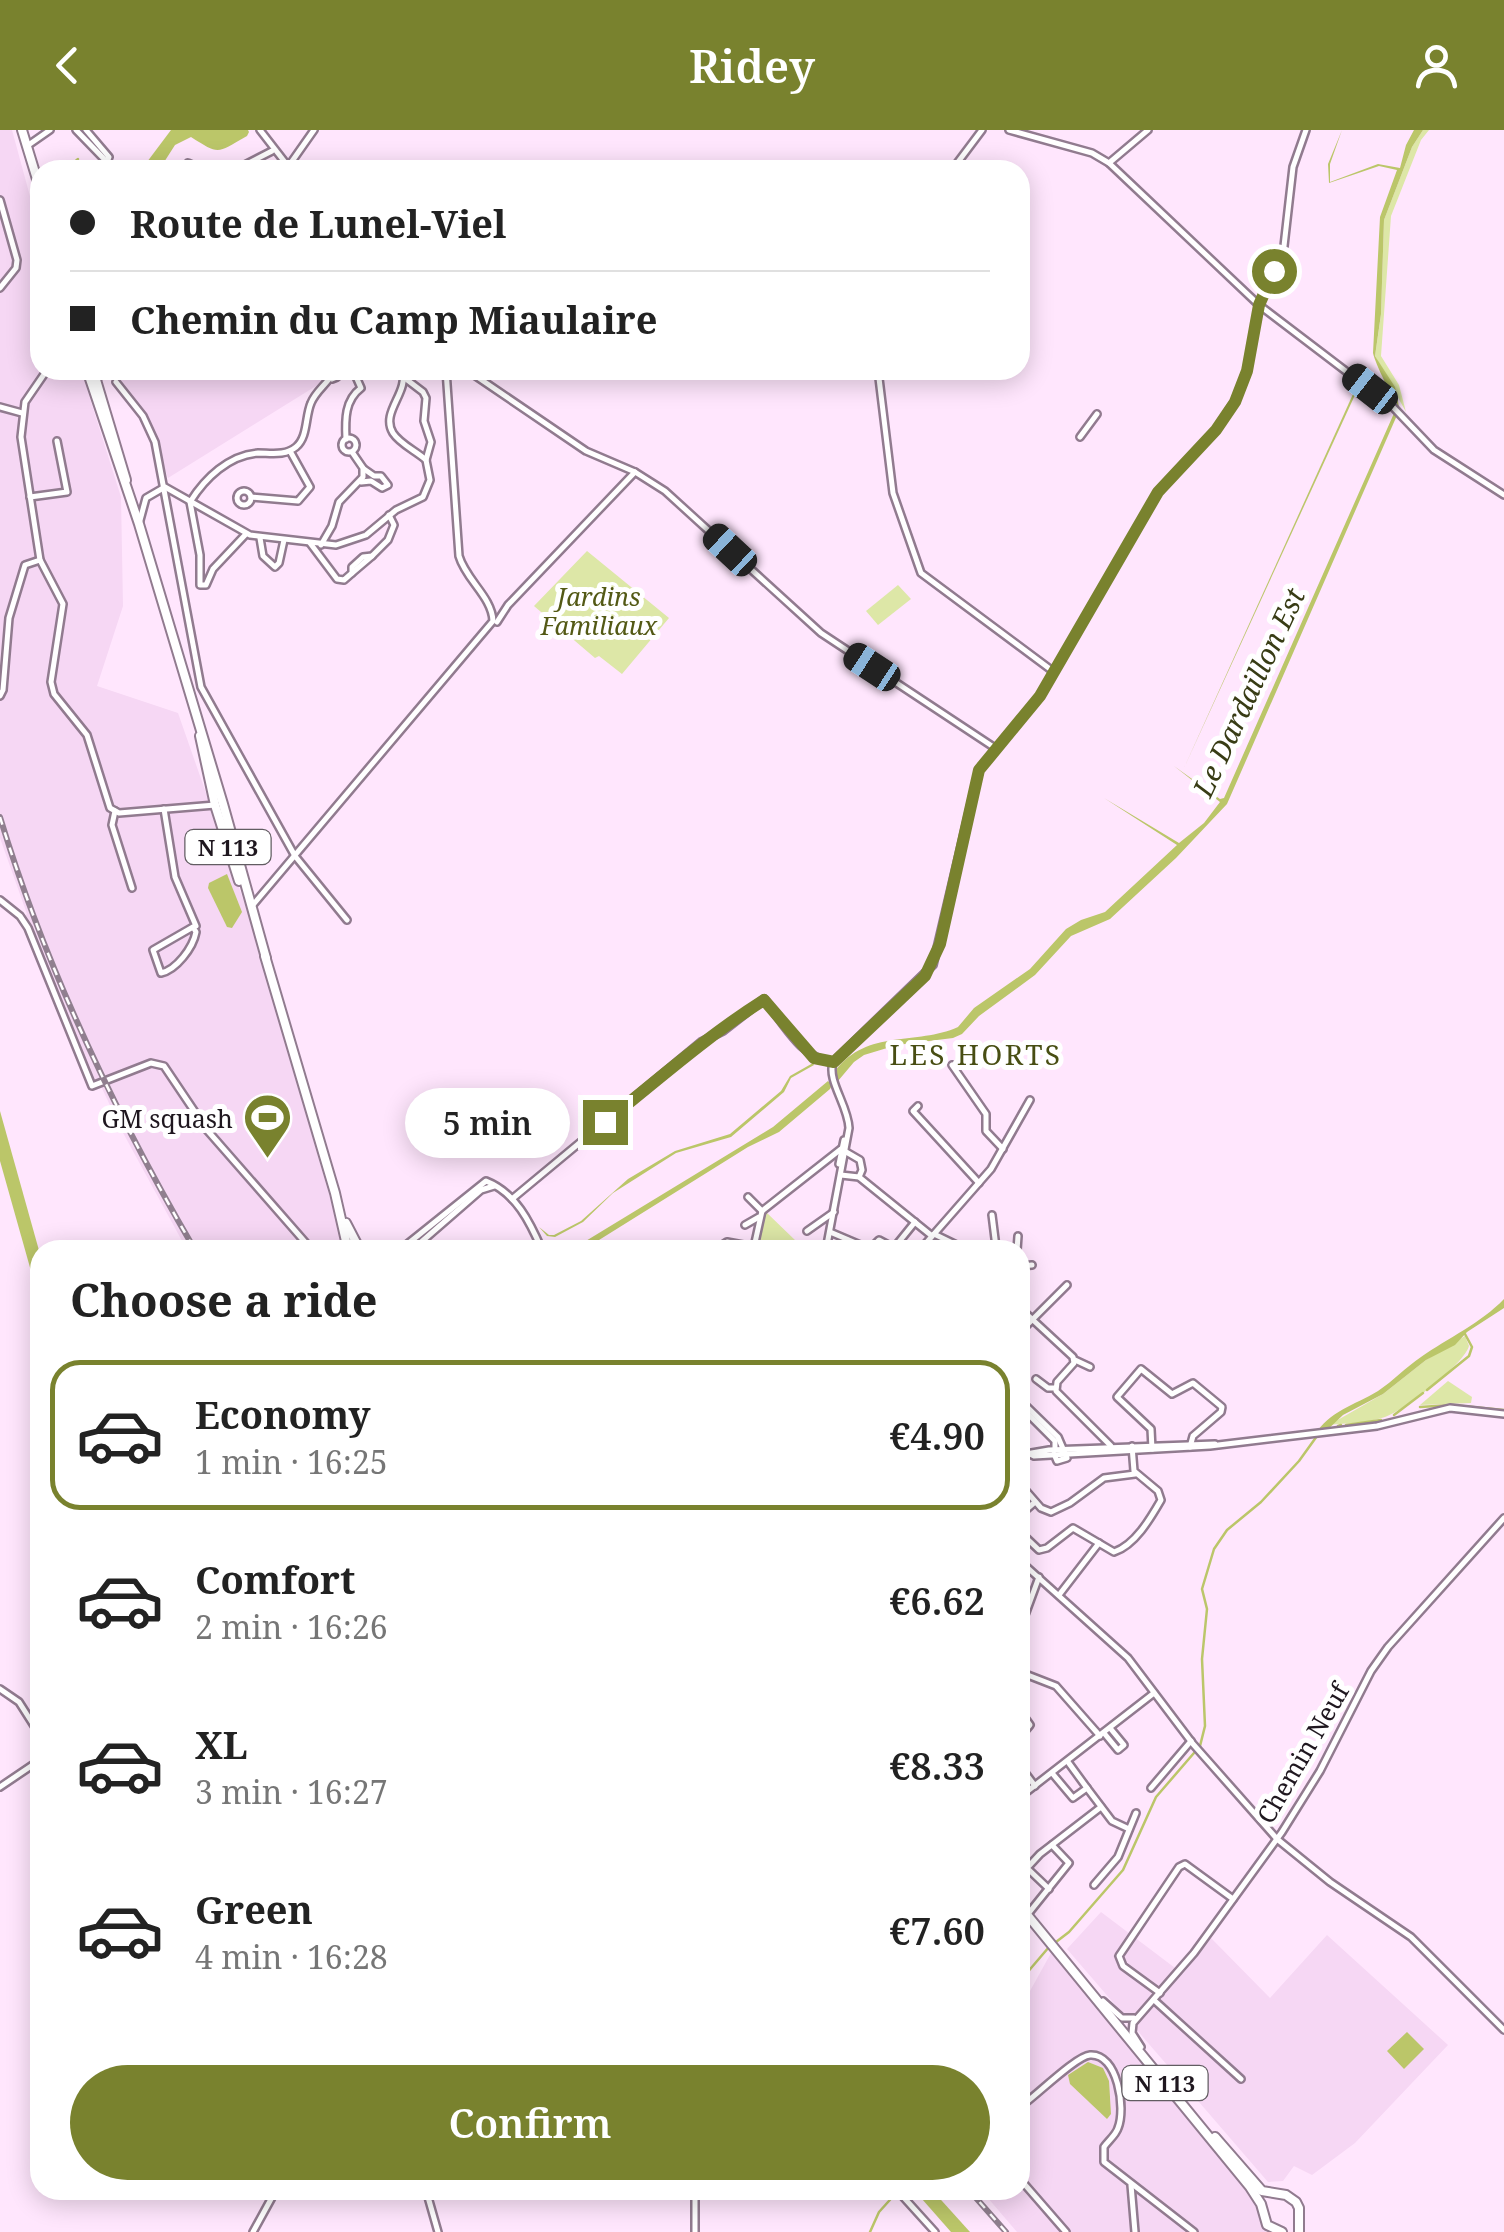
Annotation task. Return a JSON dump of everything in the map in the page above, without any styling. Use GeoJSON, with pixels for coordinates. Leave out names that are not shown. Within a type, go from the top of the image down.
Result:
{"type":"FeatureCollection","features":[{"type":"Feature","properties":{"kind":"main road"},"geometry":{"type":"LineString","coordinates":[[22,130],[31,160]]}},
{"type":"Feature","properties":{"kind":"main road","name":"N 113"},"geometry":{"type":"LineString","coordinates":[[90,380],[139,524],[346,1240]]}},
{"type":"Feature","properties":{"kind":"main road","name":"N 113"},"geometry":{"type":"LineString","coordinates":[[96,380],[126,484]]}},
{"type":"Feature","properties":{"kind":"main road","name":"N 113"},"geometry":{"type":"LineString","coordinates":[[219,804],[266,958]]}},
{"type":"Feature","properties":{"kind":"main road","name":"N 113"},"geometry":{"type":"LineString","coordinates":[[335,1193],[356,1240]]}},
{"type":"Feature","properties":{"kind":"main road","name":"N 113"},"geometry":{"type":"LineString","coordinates":[[1030,1916],[1250,2187],[1266,2221]]}},
{"type":"Feature","properties":{"kind":"main road","name":"N 113"},"geometry":{"type":"LineString","coordinates":[[1060,1953],[1258,2187],[1277,2196]]}},
{"type":"Feature","properties":{"kind":"main road"},"geometry":{"type":"LineString","coordinates":[[1277,2196],[1296,2202],[1298,2228],[1282,2232],[1266,2221],[1268,2202],[1277,2196]]}},
{"type":"Feature","properties":{"kind":"street"},"geometry":{"type":"LineString","coordinates":[[27,146],[50,130]]}},
{"type":"Feature","properties":{"kind":"street"},"geometry":{"type":"LineString","coordinates":[[76,130],[94,145],[86,130]]}},
{"type":"Feature","properties":{"kind":"street"},"geometry":{"type":"LineString","coordinates":[[260,130],[282,160]]}},
{"type":"Feature","properties":{"kind":"street"},"geometry":{"type":"LineString","coordinates":[[295,160],[314,130]]}},
{"type":"Feature","properties":{"kind":"street"},"geometry":{"type":"LineString","coordinates":[[960,160],[982,130]]}},
{"type":"Feature","properties":{"kind":"street"},"geometry":{"type":"LineString","coordinates":[[1008,130],[1092,153],[1109,163],[1259,305],[1394,407],[1434,450],[1504,495]]}},
{"type":"Feature","properties":{"kind":"street"},"geometry":{"type":"LineString","coordinates":[[1109,163],[1148,130]]}},
{"type":"Feature","properties":{"kind":"street"},"geometry":{"type":"LineString","coordinates":[[826,1240],[848,1128],[845,1107],[831,1076],[834,1062],[933,964],[979,770],[1040,696],[1158,492],[1216,430],[1235,402],[1247,371],[1259,305],[1284,246],[1292,168],[1306,130]]}},
{"type":"Feature","properties":{"kind":"street"},"geometry":{"type":"LineString","coordinates":[[254,160],[272,150]]}},
{"type":"Feature","properties":{"kind":"street"},"geometry":{"type":"LineString","coordinates":[[0,200],[18,260],[0,288]]}},
{"type":"Feature","properties":{"kind":"street"},"geometry":{"type":"LineString","coordinates":[[39,380],[22,413],[20,437],[40,560],[63,604],[51,666],[53,691],[86,735],[105,800],[115,811],[120,814],[219,804]]}},
{"type":"Feature","properties":{"kind":"street"},"geometry":{"type":"LineString","coordinates":[[246,534],[202,586],[198,580],[200,555],[190,502],[198,489],[231,461],[290,450],[304,436],[312,398],[321,380]]}},
{"type":"Feature","properties":{"kind":"street"},"geometry":{"type":"LineString","coordinates":[[320,545],[332,526],[339,502],[361,482],[370,481],[382,488],[388,485],[381,476],[363,468],[352,452],[342,448],[348,404],[361,388],[357,380]]}},
{"type":"Feature","properties":{"kind":"street"},"geometry":{"type":"LineString","coordinates":[[404,380],[391,413],[390,427],[426,460]]}},
{"type":"Feature","properties":{"kind":"street"},"geometry":{"type":"LineString","coordinates":[[164,487],[246,534],[260,538],[336,545],[360,538],[427,491],[430,480],[426,460],[431,442],[424,421],[426,398],[408,380]]}},
{"type":"Feature","properties":{"kind":"street"},"geometry":{"type":"LineString","coordinates":[[447,380],[459,556],[495,622]]}},
{"type":"Feature","properties":{"kind":"street"},"geometry":{"type":"LineString","coordinates":[[482,380],[586,451],[635,472],[665,491],[822,634],[994,748]]}},
{"type":"Feature","properties":{"kind":"street"},"geometry":{"type":"LineString","coordinates":[[879,380],[893,493],[921,572],[1054,672]]}},
{"type":"Feature","properties":{"kind":"street"},"geometry":{"type":"LineString","coordinates":[[116,382],[149,427],[164,487],[196,676],[296,856],[347,920]]}},
{"type":"Feature","properties":{"kind":"street"},"geometry":{"type":"LineString","coordinates":[[0,407],[22,413]]}},
{"type":"Feature","properties":{"kind":"street"},"geometry":{"type":"LineString","coordinates":[[1080,437],[1097,414]]}},
{"type":"Feature","properties":{"kind":"street"},"geometry":{"type":"LineString","coordinates":[[30,497],[67,492],[57,441]]}},
{"type":"Feature","properties":{"kind":"street"},"geometry":{"type":"LineString","coordinates":[[251,497],[298,501],[310,487],[290,450]]}},
{"type":"Feature","properties":{"kind":"street"},"geometry":{"type":"LineString","coordinates":[[361,482],[363,468]]}},
{"type":"Feature","properties":{"kind":"street"},"geometry":{"type":"LineString","coordinates":[[252,906],[508,605],[635,472]]}},
{"type":"Feature","properties":{"kind":"street"},"geometry":{"type":"LineString","coordinates":[[139,524],[146,498],[164,487]]}},
{"type":"Feature","properties":{"kind":"street"},"geometry":{"type":"LineString","coordinates":[[310,543],[337,578],[344,580],[363,557],[372,556],[388,540],[394,525],[389,515]]}},
{"type":"Feature","properties":{"kind":"street"},"geometry":{"type":"LineString","coordinates":[[260,538],[263,556],[274,567],[280,563],[284,540]]}},
{"type":"Feature","properties":{"kind":"street"},"geometry":{"type":"LineString","coordinates":[[0,696],[9,618],[25,565],[40,560]]}},
{"type":"Feature","properties":{"kind":"street"},"geometry":{"type":"LineString","coordinates":[[164,808],[175,876],[196,926],[193,927],[153,950],[161,973],[170,970],[192,945],[196,932],[193,927]]}},
{"type":"Feature","properties":{"kind":"street"},"geometry":{"type":"LineString","coordinates":[[115,811],[112,825],[132,888]]}},
{"type":"Feature","properties":{"kind":"street"},"geometry":{"type":"LineString","coordinates":[[0,900],[28,928],[92,1086],[152,1063],[164,1066],[207,1130],[303,1240]]}},
{"type":"Feature","properties":{"kind":"street"},"geometry":{"type":"LineString","coordinates":[[512,1199],[701,1042],[764,1000],[814,1058],[834,1062]]}},
{"type":"Feature","properties":{"kind":"street"},"geometry":{"type":"LineString","coordinates":[[952,1064],[986,1114],[986,1131],[1003,1148]]}},
{"type":"Feature","properties":{"kind":"street"},"geometry":{"type":"LineString","coordinates":[[929,1240],[979,1183],[1030,1100]]}},
{"type":"Feature","properties":{"kind":"street"},"geometry":{"type":"LineString","coordinates":[[918,1106],[913,1111],[979,1183]]}},
{"type":"Feature","properties":{"kind":"street"},"geometry":{"type":"LineString","coordinates":[[843,1150],[862,1163],[859,1176]]}},
{"type":"Feature","properties":{"kind":"street"},"geometry":{"type":"LineString","coordinates":[[745,1225],[843,1150]]}},
{"type":"Feature","properties":{"kind":"street"},"geometry":{"type":"LineString","coordinates":[[839,1174],[859,1176],[942,1240]]}},
{"type":"Feature","properties":{"kind":"street"},"geometry":{"type":"LineString","coordinates":[[417,1240],[483,1182],[489,1181],[528,1218],[538,1240]]}},
{"type":"Feature","properties":{"kind":"street"},"geometry":{"type":"LineString","coordinates":[[424,1240],[481,1190],[497,1186]]}},
{"type":"Feature","properties":{"kind":"street"},"geometry":{"type":"LineString","coordinates":[[748,1197],[761,1214],[756,1240]]}},
{"type":"Feature","properties":{"kind":"street"},"geometry":{"type":"LineString","coordinates":[[806,1230],[832,1212]]}},
{"type":"Feature","properties":{"kind":"street"},"geometry":{"type":"LineString","coordinates":[[827,1240],[832,1212]]}},
{"type":"Feature","properties":{"kind":"street"},"geometry":{"type":"LineString","coordinates":[[992,1215],[995,1240]]}},
{"type":"Feature","properties":{"kind":"street"},"geometry":{"type":"LineString","coordinates":[[900,1240],[915,1222]]}},
{"type":"Feature","properties":{"kind":"street"},"geometry":{"type":"LineString","coordinates":[[830,1232],[849,1240]]}},
{"type":"Feature","properties":{"kind":"street"},"geometry":{"type":"LineString","coordinates":[[1018,1236],[1018,1240]]}},
{"type":"Feature","properties":{"kind":"street"},"geometry":{"type":"LineString","coordinates":[[1067,1285],[1032,1319],[1074,1360],[1090,1366]]}},
{"type":"Feature","properties":{"kind":"street"},"geometry":{"type":"LineString","coordinates":[[1056,1388],[1074,1360]]}},
{"type":"Feature","properties":{"kind":"street"},"geometry":{"type":"LineString","coordinates":[[1152,1447],[1151,1429],[1117,1397],[1137,1371],[1146,1370],[1172,1394],[1190,1383],[1220,1404],[1222,1410],[1193,1436],[1190,1445]]}},
{"type":"Feature","properties":{"kind":"street"},"geometry":{"type":"LineString","coordinates":[[1036,1380],[1056,1388],[1108,1439],[1112,1449]]}},
{"type":"Feature","properties":{"kind":"street"},"geometry":{"type":"LineString","coordinates":[[1030,1454],[1218,1444],[1376,1426],[1450,1408],[1504,1414]]}},
{"type":"Feature","properties":{"kind":"street"},"geometry":{"type":"LineString","coordinates":[[1030,1412],[1058,1437],[1066,1459],[1058,1461],[1054,1441],[1030,1414]]}},
{"type":"Feature","properties":{"kind":"street"},"geometry":{"type":"LineString","coordinates":[[1030,1543],[1044,1550],[1073,1528],[1119,1552],[1160,1503],[1158,1491],[1136,1474],[1132,1448]]}},
{"type":"Feature","properties":{"kind":"street"},"geometry":{"type":"LineString","coordinates":[[1030,1497],[1046,1512],[1056,1512],[1104,1478],[1136,1474]]}},
{"type":"Feature","properties":{"kind":"street"},"geometry":{"type":"LineString","coordinates":[[1030,1506],[1034,1502]]}},
{"type":"Feature","properties":{"kind":"street","name":"Chemin Neuf"},"geometry":{"type":"LineString","coordinates":[[1141,2014],[1277,1838],[1310,1788],[1379,1660],[1406,1624],[1504,1518]]}},
{"type":"Feature","properties":{"kind":"street"},"geometry":{"type":"LineString","coordinates":[[1057,1594],[1099,1543]]}},
{"type":"Feature","properties":{"kind":"street"},"geometry":{"type":"LineString","coordinates":[[1030,1570],[1128,1658],[1192,1743],[1277,1838],[1330,1882],[1411,1937],[1504,2030]]}},
{"type":"Feature","properties":{"kind":"street"},"geometry":{"type":"LineString","coordinates":[[1030,1600],[1038,1577]]}},
{"type":"Feature","properties":{"kind":"street"},"geometry":{"type":"LineString","coordinates":[[1030,1676],[1056,1686],[1104,1732]]}},
{"type":"Feature","properties":{"kind":"street"},"geometry":{"type":"LineString","coordinates":[[0,1690],[19,1702],[30,1720]]}},
{"type":"Feature","properties":{"kind":"street"},"geometry":{"type":"LineString","coordinates":[[1030,1790],[1154,1693]]}},
{"type":"Feature","properties":{"kind":"street"},"geometry":{"type":"LineString","coordinates":[[1151,1788],[1192,1743]]}},
{"type":"Feature","properties":{"kind":"street"},"geometry":{"type":"LineString","coordinates":[[1068,1762],[1114,1822],[1129,1829]]}},
{"type":"Feature","properties":{"kind":"street"},"geometry":{"type":"LineString","coordinates":[[0,1787],[30,1767]]}},
{"type":"Feature","properties":{"kind":"street"},"geometry":{"type":"LineString","coordinates":[[1052,1773],[1073,1798],[1087,1788]]}},
{"type":"Feature","properties":{"kind":"street"},"geometry":{"type":"LineString","coordinates":[[1030,1780],[1035,1786]]}},
{"type":"Feature","properties":{"kind":"street"},"geometry":{"type":"LineString","coordinates":[[1030,1865],[1051,1844],[1102,1807]]}},
{"type":"Feature","properties":{"kind":"street"},"geometry":{"type":"LineString","coordinates":[[1094,1885],[1118,1857],[1136,1813]]}},
{"type":"Feature","properties":{"kind":"street"},"geometry":{"type":"LineString","coordinates":[[1030,1912],[1070,1861],[1051,1844]]}},
{"type":"Feature","properties":{"kind":"street"},"geometry":{"type":"LineString","coordinates":[[1160,1992],[1123,1966],[1119,1956],[1180,1867],[1185,1864],[1196,1870],[1233,1899]]}},
{"type":"Feature","properties":{"kind":"street"},"geometry":{"type":"LineString","coordinates":[[1030,1871],[1050,1889]]}},
{"type":"Feature","properties":{"kind":"street"},"geometry":{"type":"LineString","coordinates":[[1154,2000],[1241,2079]]}},
{"type":"Feature","properties":{"kind":"street"},"geometry":{"type":"LineString","coordinates":[[1103,2001],[1122,2018],[1130,2020],[1141,2014]]}},
{"type":"Feature","properties":{"kind":"street"},"geometry":{"type":"LineString","coordinates":[[1141,2014],[1132,2029],[1141,2047]]}},
{"type":"Feature","properties":{"kind":"street"},"geometry":{"type":"LineString","coordinates":[[1030,2098],[1080,2058],[1094,2055],[1106,2060],[1116,2074],[1120,2121],[1104,2146],[1102,2158],[1194,2232]]}},
{"type":"Feature","properties":{"kind":"street"},"geometry":{"type":"LineString","coordinates":[[1130,2183],[1135,2232]]}},
{"type":"Feature","properties":{"kind":"street"},"geometry":{"type":"LineString","coordinates":[[1030,2190],[1066,2232]]}},
{"type":"Feature","properties":{"kind":"street"},"geometry":{"type":"LineString","coordinates":[[1132,2203],[1146,2195]]}},
{"type":"Feature","properties":{"kind":"street"},"geometry":{"type":"LineString","coordinates":[[253,2232],[271,2200]]}},
{"type":"Feature","properties":{"kind":"street"},"geometry":{"type":"LineString","coordinates":[[429,2200],[438,2232]]}},
{"type":"Feature","properties":{"kind":"street"},"geometry":{"type":"LineString","coordinates":[[695,2200],[695,2232]]}},
{"type":"Feature","properties":{"kind":"street"},"geometry":{"type":"LineString","coordinates":[[906,2200],[935,2232]]}},
{"type":"Feature","properties":{"kind":"shaded area"},"geometry":{"type":"Polygon","coordinates":[[[0,130],[12,130],[30,196],[30,380],[84,380],[121,497],[123,606],[97,686],[178,713],[249,916],[342,1240],[182,1240],[100,1084],[90,1076],[24,916],[27,914],[0,838],[0,130]]]}},
{"type":"Feature","properties":{"kind":"shaded area"},"geometry":{"type":"Polygon","coordinates":[[[171,130],[249,132],[219,150],[191,137],[175,145],[165,160],[148,160],[171,130]]]}},
{"type":"Feature","properties":{"kind":"shaded area"},"geometry":{"type":"Polygon","coordinates":[[[1342,130],[1330,164],[1330,182],[1378,164],[1400,168],[1414,130],[1423,130],[1412,147],[1384,220],[1381,314],[1375,356],[1395,387],[1399,407],[1373,353],[1380,217],[1397,170],[1379,166],[1329,183],[1328,164],[1342,130]]]}},
{"type":"Feature","properties":{"kind":"shaded area"},"geometry":{"type":"Polygon","coordinates":[[[115,380],[324,380],[168,478],[148,418],[115,380]]]}},
{"type":"Feature","properties":{"kind":"shaded area"},"geometry":{"type":"Polygon","coordinates":[[[1358,383],[1360,384],[1184,768],[1358,383]]]}},
{"type":"Feature","properties":{"kind":"shaded area"},"geometry":{"type":"Polygon","coordinates":[[[1395,411],[1398,413],[1227,804],[1110,919],[1071,936],[1035,975],[979,1016],[962,1034],[864,1055],[838,1081],[835,1071],[862,1049],[958,1027],[974,1008],[1030,969],[1066,929],[1105,912],[1177,845],[1104,798],[1179,843],[1204,823],[1220,802],[1174,766],[1224,798],[1395,411]]]}},
{"type":"Feature","properties":{"kind":"shaded area"},"geometry":{"type":"Polygon","coordinates":[[[227,874],[242,912],[232,928],[227,927],[208,888],[209,883],[227,874]]]}},
{"type":"Feature","properties":{"kind":"shaded area"},"geometry":{"type":"Polygon","coordinates":[[[813,1063],[791,1078],[784,1092],[731,1137],[676,1153],[613,1193],[583,1222],[555,1237],[547,1236],[539,1227],[554,1235],[581,1221],[628,1179],[675,1151],[730,1134],[781,1091],[790,1076],[813,1063]]]}},
{"type":"Feature","properties":{"kind":"shaded area"},"geometry":{"type":"Polygon","coordinates":[[[828,1081],[832,1085],[779,1132],[748,1147],[599,1240],[587,1240],[773,1127],[828,1081]]]}},
{"type":"Feature","properties":{"kind":"shaded area"},"geometry":{"type":"Polygon","coordinates":[[[0,1111],[36,1240],[30,1240],[30,1268],[0,1161],[0,1111]]]}},
{"type":"Feature","properties":{"kind":"shaded area"},"geometry":{"type":"Polygon","coordinates":[[[1504,1299],[1504,1308],[1467,1332],[1455,1345],[1426,1360],[1383,1394],[1343,1415],[1323,1434],[1315,1435],[1335,1414],[1378,1391],[1504,1299]]]}},
{"type":"Feature","properties":{"kind":"shaded area"},"geometry":{"type":"Polygon","coordinates":[[[1101,1912],[1183,1974],[1211,1938],[1270,1998],[1327,1935],[1448,2045],[1355,2143],[1312,2175],[1294,2166],[1283,2181],[1268,2182],[1067,1949],[1101,1912]]]}},
{"type":"Feature","properties":{"kind":"shaded area"},"geometry":{"type":"Polygon","coordinates":[[[1051,1953],[1255,2199],[1266,2232],[1017,2232],[990,2200],[1030,2200],[1030,1991],[1051,1953]]]}},
{"type":"Feature","properties":{"kind":"shaded area"},"geometry":{"type":"Polygon","coordinates":[[[1407,2032],[1424,2049],[1404,2069],[1387,2051],[1407,2032]]]}},
{"type":"Feature","properties":{"kind":"shaded area"},"geometry":{"type":"Polygon","coordinates":[[[1088,2062],[1103,2068],[1109,2081],[1111,2114],[1107,2119],[1070,2084],[1068,2075],[1088,2062]]]}},
{"type":"Feature","properties":{"kind":"shaded area"},"geometry":{"type":"Polygon","coordinates":[[[923,2200],[941,2200],[970,2232],[951,2232],[923,2200]]]}},
{"type":"Feature","properties":{"kind":"green space"},"geometry":{"type":"Polygon","coordinates":[[[1423,130],[1429,130],[1421,140],[1391,216],[1381,356],[1399,385],[1406,412],[1375,356],[1381,315],[1384,220],[1412,147],[1423,130]]]}},
{"type":"Feature","properties":{"kind":"green space","name":"Jardins Familiaux"},"geometry":{"type":"Polygon","coordinates":[[[587,551],[669,618],[622,674],[599,656],[595,658],[534,606],[587,551]]]}},
{"type":"Feature","properties":{"kind":"green space"},"geometry":{"type":"Polygon","coordinates":[[[898,585],[911,599],[878,625],[866,611],[898,585]]]}},
{"type":"Feature","properties":{"kind":"green space"},"geometry":{"type":"Polygon","coordinates":[[[766,1212],[795,1240],[759,1240],[766,1212]]]}},
{"type":"Feature","properties":{"kind":"green space"},"geometry":{"type":"Polygon","coordinates":[[[1465,1336],[1469,1346],[1457,1364],[1394,1413],[1364,1422],[1329,1425],[1383,1394],[1465,1336]]]}},
{"type":"Feature","properties":{"kind":"green space"},"geometry":{"type":"Polygon","coordinates":[[[1448,1381],[1472,1397],[1471,1403],[1420,1405],[1448,1381]]]}},
{"type":"Feature","properties":{"kind":"waterway"},"geometry":{"type":"LineString","coordinates":[[1427,1390],[1469,1356],[1472,1347],[1465,1334]]}},
{"type":"Feature","properties":{"kind":"waterway"},"geometry":{"type":"LineString","coordinates":[[1394,1415],[1423,1393]]}},
{"type":"Feature","properties":{"kind":"waterway"},"geometry":{"type":"LineString","coordinates":[[1420,1407],[1452,1405],[1504,1410]]}},
{"type":"Feature","properties":{"kind":"waterway"},"geometry":{"type":"LineString","coordinates":[[1346,1425],[1381,1420]]}},
{"type":"Feature","properties":{"kind":"waterway"},"geometry":{"type":"LineString","coordinates":[[1056,1942],[1123,1870],[1156,1797],[1200,1746],[1205,1726],[1202,1659],[1207,1609],[1202,1589],[1214,1549],[1227,1530],[1261,1502],[1299,1461],[1317,1436]]}},
{"type":"Feature","properties":{"kind":"waterway"},"geometry":{"type":"LineString","coordinates":[[1030,1969],[1049,1947]]}},
{"type":"Feature","properties":{"kind":"waterway"},"geometry":{"type":"LineString","coordinates":[[870,2232],[890,2200]]}},
{"type":"Feature","properties":{"kind":"railway"},"geometry":{"type":"LineString","coordinates":[[0,817],[39,930],[85,1039],[137,1146],[189,1240]]}},
{"type":"Feature","properties":{"kind":"railway"},"geometry":{"type":"LineString","coordinates":[[978,2200],[1006,2232]]}},
{"type":"Feature","properties":{"kind":"place","name":"GM squash"},"geometry":{"type":"Point","coordinates":[268,1160]}},
{"type":"Feature","properties":{"kind":"district","name":"LES HORTS"},"geometry":{"type":"Point","coordinates":[976,1054]}},
{"type":"Feature","properties":{"kind":"route"},"geometry":{"type":"LineString","coordinates":[[605,1122],[701,1042],[764,1000],[814,1058],[834,1062],[925,976],[940,944],[979,770],[1040,696],[1158,492],[1216,430],[1235,402],[1247,371],[1259,305],[1274,271]]}},
{"type":"Feature","properties":{"kind":"water label","name":"Le Dardaillon Est"},"geometry":{"type":"Point","coordinates":[1248,692]}}]}
